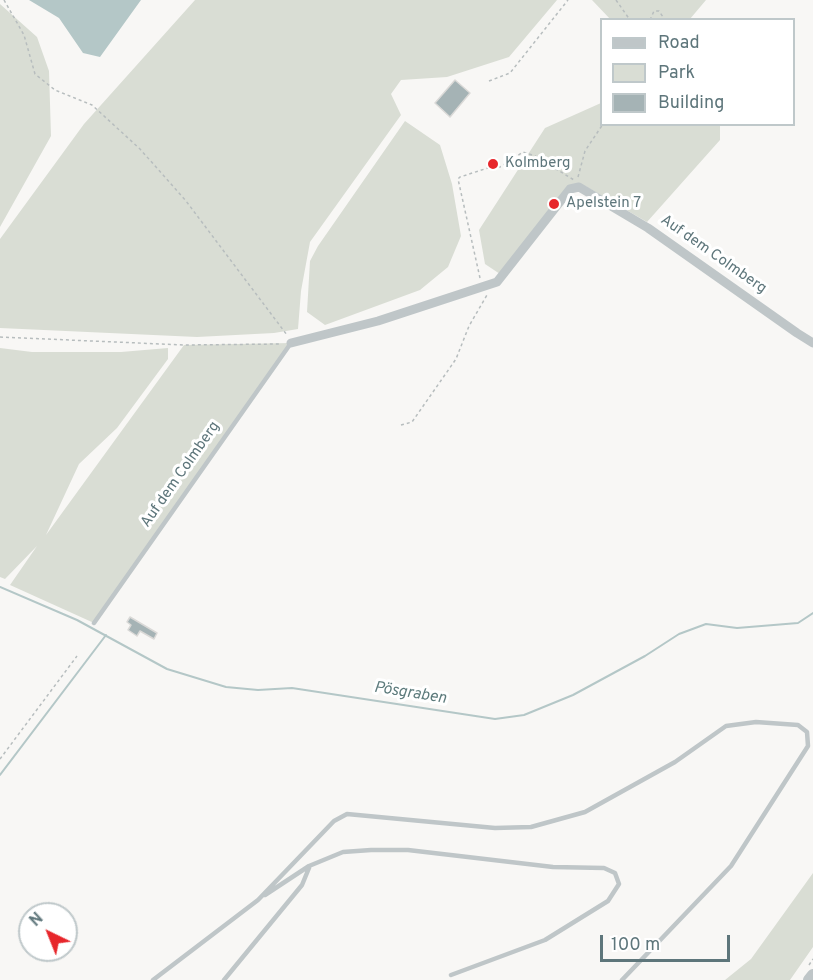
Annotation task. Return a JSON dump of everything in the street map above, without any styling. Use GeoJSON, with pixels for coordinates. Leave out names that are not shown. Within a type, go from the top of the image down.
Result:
{"type":"FeatureCollection","features":[{"type":"Feature","properties":{"kind":"street","name":"Auf dem Colmberg"},"geometry":{"type":"LineString","coordinates":[[497,282],[570,189],[579,187],[648,228],[813,342]]}},
{"type":"Feature","properties":{"kind":"street"},"geometry":{"type":"LineString","coordinates":[[291,343],[378,321],[497,282]]}},
{"type":"Feature","properties":{"kind":"street"},"geometry":{"type":"LineString","coordinates":[[809,980],[813,975]]}},
{"type":"Feature","properties":{"kind":"lane","name":"Auf dem Colmberg"},"geometry":{"type":"LineString","coordinates":[[94,623],[291,343]]}},
{"type":"Feature","properties":{"kind":"lane"},"geometry":{"type":"LineString","coordinates":[[258,900],[334,821],[347,814],[495,828],[531,827],[585,812],[675,762],[726,726],[756,722],[798,725],[807,732],[808,746],[731,866],[622,980]]}},
{"type":"Feature","properties":{"kind":"lane"},"geometry":{"type":"LineString","coordinates":[[153,980],[258,900],[309,867],[343,852],[408,850],[535,865],[604,867],[615,873],[619,884],[608,902],[545,940],[451,975]]}},
{"type":"Feature","properties":{"kind":"lane"},"geometry":{"type":"LineString","coordinates":[[224,980],[302,885],[309,867]]}},
{"type":"Feature","properties":{"kind":"path"},"geometry":{"type":"LineString","coordinates":[[4,0],[24,35],[35,74],[55,90],[92,105],[140,149],[186,201],[278,322],[291,343]]}},
{"type":"Feature","properties":{"kind":"path"},"geometry":{"type":"LineString","coordinates":[[489,81],[510,73],[568,0]]}},
{"type":"Feature","properties":{"kind":"path"},"geometry":{"type":"LineString","coordinates":[[616,0],[629,18]]}},
{"type":"Feature","properties":{"kind":"path"},"geometry":{"type":"LineString","coordinates":[[651,18],[654,11],[659,11],[664,18]]}},
{"type":"Feature","properties":{"kind":"path"},"geometry":{"type":"LineString","coordinates":[[482,287],[458,179],[494,166],[500,167],[523,152],[535,156],[577,182],[585,151],[602,126]]}},
{"type":"Feature","properties":{"kind":"path"},"geometry":{"type":"LineString","coordinates":[[401,424],[412,422],[456,359],[469,326],[484,298],[497,282]]}},
{"type":"Feature","properties":{"kind":"path"},"geometry":{"type":"LineString","coordinates":[[0,337],[184,345],[291,343]]}},
{"type":"Feature","properties":{"kind":"path"},"geometry":{"type":"LineString","coordinates":[[0,759],[77,656]]}},
{"type":"Feature","properties":{"kind":"green space"},"geometry":{"type":"Polygon","coordinates":[[[195,0],[557,0],[509,57],[447,77],[401,80],[391,94],[401,115],[310,242],[301,291],[298,329],[274,333],[197,337],[0,328],[0,239],[84,124],[195,0]]]}},
{"type":"Feature","properties":{"kind":"green space"},"geometry":{"type":"Polygon","coordinates":[[[592,0],[706,0],[691,18],[609,18],[592,0]]]}},
{"type":"Feature","properties":{"kind":"green space"},"geometry":{"type":"Polygon","coordinates":[[[0,4],[37,37],[49,71],[51,136],[0,227],[0,4]]]}},
{"type":"Feature","properties":{"kind":"green space"},"geometry":{"type":"Polygon","coordinates":[[[600,103],[600,126],[720,126],[720,140],[647,222],[585,186],[568,189],[500,274],[485,264],[479,230],[545,128],[600,103]]]}},
{"type":"Feature","properties":{"kind":"green space"},"geometry":{"type":"Polygon","coordinates":[[[405,121],[440,145],[452,184],[461,236],[448,267],[420,290],[325,325],[307,312],[310,261],[318,246],[405,121]]]}},
{"type":"Feature","properties":{"kind":"green space"},"geometry":{"type":"Polygon","coordinates":[[[291,343],[94,623],[10,585],[37,546],[5,579],[0,577],[0,348],[32,352],[121,352],[168,348],[168,359],[117,428],[79,464],[46,535],[184,345],[291,343]]]}},
{"type":"Feature","properties":{"kind":"green space"},"geometry":{"type":"Polygon","coordinates":[[[813,873],[813,947],[790,980],[725,980],[751,959],[813,873]]]}},
{"type":"Feature","properties":{"kind":"shaded area"},"geometry":{"type":"Polygon","coordinates":[[[29,0],[141,0],[100,57],[83,53],[59,18],[29,0]]]}},
{"type":"Feature","properties":{"kind":"building"},"geometry":{"type":"Polygon","coordinates":[[[455,80],[470,93],[450,117],[435,103],[455,80]]]}},
{"type":"Feature","properties":{"kind":"building"},"geometry":{"type":"Polygon","coordinates":[[[130,617],[157,633],[154,639],[140,631],[137,636],[128,630],[131,625],[127,622],[130,617]]]}},
{"type":"Feature","properties":{"kind":"waterway","name":"Pösgraben"},"geometry":{"type":"LineString","coordinates":[[0,587],[77,620],[167,669],[226,687],[258,690],[292,688],[495,719],[524,715],[573,695],[645,656],[679,634],[706,624],[737,628],[798,623],[813,613]]}},
{"type":"Feature","properties":{"kind":"waterway"},"geometry":{"type":"LineString","coordinates":[[0,775],[106,635]]}},
{"type":"Feature","properties":{"kind":"place","name":"Kolmberg"},"geometry":{"type":"Point","coordinates":[493,164]}},
{"type":"Feature","properties":{"kind":"place","name":"Apelstein 7"},"geometry":{"type":"Point","coordinates":[554,204]}}]}
